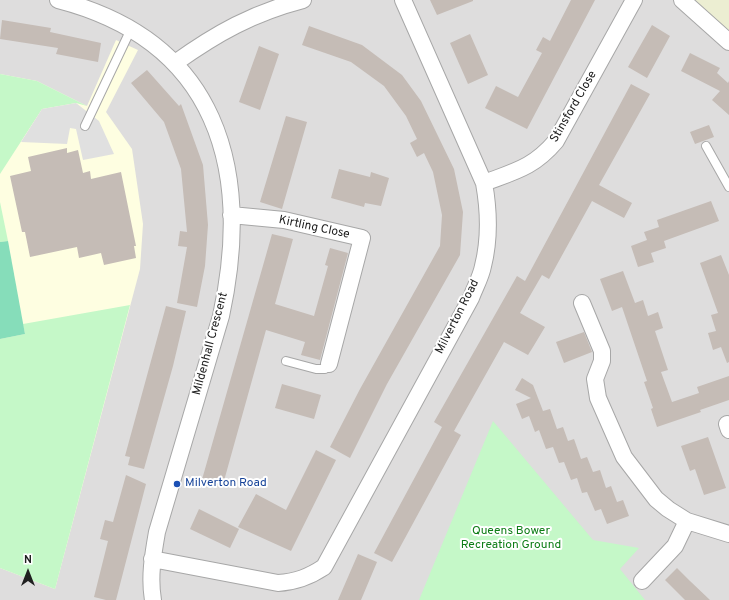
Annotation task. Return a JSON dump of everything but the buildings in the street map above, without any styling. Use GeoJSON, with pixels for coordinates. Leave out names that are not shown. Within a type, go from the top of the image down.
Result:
{"type":"FeatureCollection","features":[{"type":"Feature","properties":{"kind":"street"},"geometry":{"type":"LineString","coordinates":[[175,63],[215,35],[242,21],[272,8],[302,0]]}},
{"type":"Feature","properties":{"kind":"street","name":"Milverton Road"},"geometry":{"type":"LineString","coordinates":[[152,559],[278,583],[292,582],[310,576],[324,567],[471,298],[483,267],[488,241],[489,212],[484,183],[403,0]]}},
{"type":"Feature","properties":{"kind":"street","name":"Stinsford Close"},"geometry":{"type":"LineString","coordinates":[[484,183],[528,167],[544,155],[556,140],[634,0]]}},
{"type":"Feature","properties":{"kind":"street"},"geometry":{"type":"LineString","coordinates":[[682,0],[729,42]]}},
{"type":"Feature","properties":{"kind":"street","name":"Mildenhall Crescent"},"geometry":{"type":"LineString","coordinates":[[66,1],[131,29],[153,43],[175,63],[193,86],[208,110],[217,132],[225,161],[231,214],[229,264],[221,316],[157,532],[152,559],[152,600]]}},
{"type":"Feature","properties":{"kind":"street","name":"Kirtling Close"},"geometry":{"type":"LineString","coordinates":[[231,214],[284,220],[362,238],[329,364]]}},
{"type":"Feature","properties":{"kind":"street"},"geometry":{"type":"LineString","coordinates":[[582,303],[602,351],[602,361],[595,379],[598,398],[624,457],[656,499],[687,521],[727,528]]}},
{"type":"Feature","properties":{"kind":"street"},"geometry":{"type":"LineString","coordinates":[[642,581],[675,546],[687,521]]}},
{"type":"Feature","properties":{"kind":"lane"},"geometry":{"type":"LineString","coordinates":[[85,126],[131,29]]}},
{"type":"Feature","properties":{"kind":"lane"},"geometry":{"type":"LineString","coordinates":[[706,146],[729,187]]}},
{"type":"Feature","properties":{"kind":"lane"},"geometry":{"type":"LineString","coordinates":[[286,361],[316,369],[325,369],[329,364]]}},
{"type":"Feature","properties":{"kind":"shaded area"},"geometry":{"type":"Polygon","coordinates":[[[0,0],[694,0],[729,36],[729,600],[0,600],[0,0]]]}},
{"type":"Feature","properties":{"kind":"shaded area"},"geometry":{"type":"Polygon","coordinates":[[[694,0],[729,0],[729,36],[694,0]]]}},
{"type":"Feature","properties":{"kind":"shaded area"},"geometry":{"type":"Polygon","coordinates":[[[116,40],[138,50],[106,112],[132,149],[143,224],[140,269],[55,589],[0,568],[0,74],[37,81],[87,106],[116,40]]]}},
{"type":"Feature","properties":{"kind":"shaded area"},"geometry":{"type":"Polygon","coordinates":[[[76,103],[99,121],[114,154],[83,160],[76,129],[70,128],[67,144],[21,142],[42,109],[76,103]]]}},
{"type":"Feature","properties":{"kind":"green space"},"geometry":{"type":"Polygon","coordinates":[[[0,74],[37,81],[87,106],[76,103],[42,109],[0,174],[0,74]]]}},
{"type":"Feature","properties":{"kind":"green space"},"geometry":{"type":"Polygon","coordinates":[[[0,202],[8,241],[0,242],[0,202]]]}},
{"type":"Feature","properties":{"kind":"green space"},"geometry":{"type":"Polygon","coordinates":[[[8,241],[25,334],[0,339],[0,242],[8,241]]]}},
{"type":"Feature","properties":{"kind":"green space"},"geometry":{"type":"Polygon","coordinates":[[[130,305],[55,589],[0,568],[0,339],[25,334],[23,324],[130,305]]]}},
{"type":"Feature","properties":{"kind":"green space","name":"Queens Bower Recreation Ground"},"geometry":{"type":"Polygon","coordinates":[[[493,421],[593,540],[639,548],[620,569],[645,600],[419,600],[493,421]]]}},
{"type":"Feature","properties":{"kind":"place","name":"Milverton Road"},"geometry":{"type":"Point","coordinates":[177,484]}}]}
